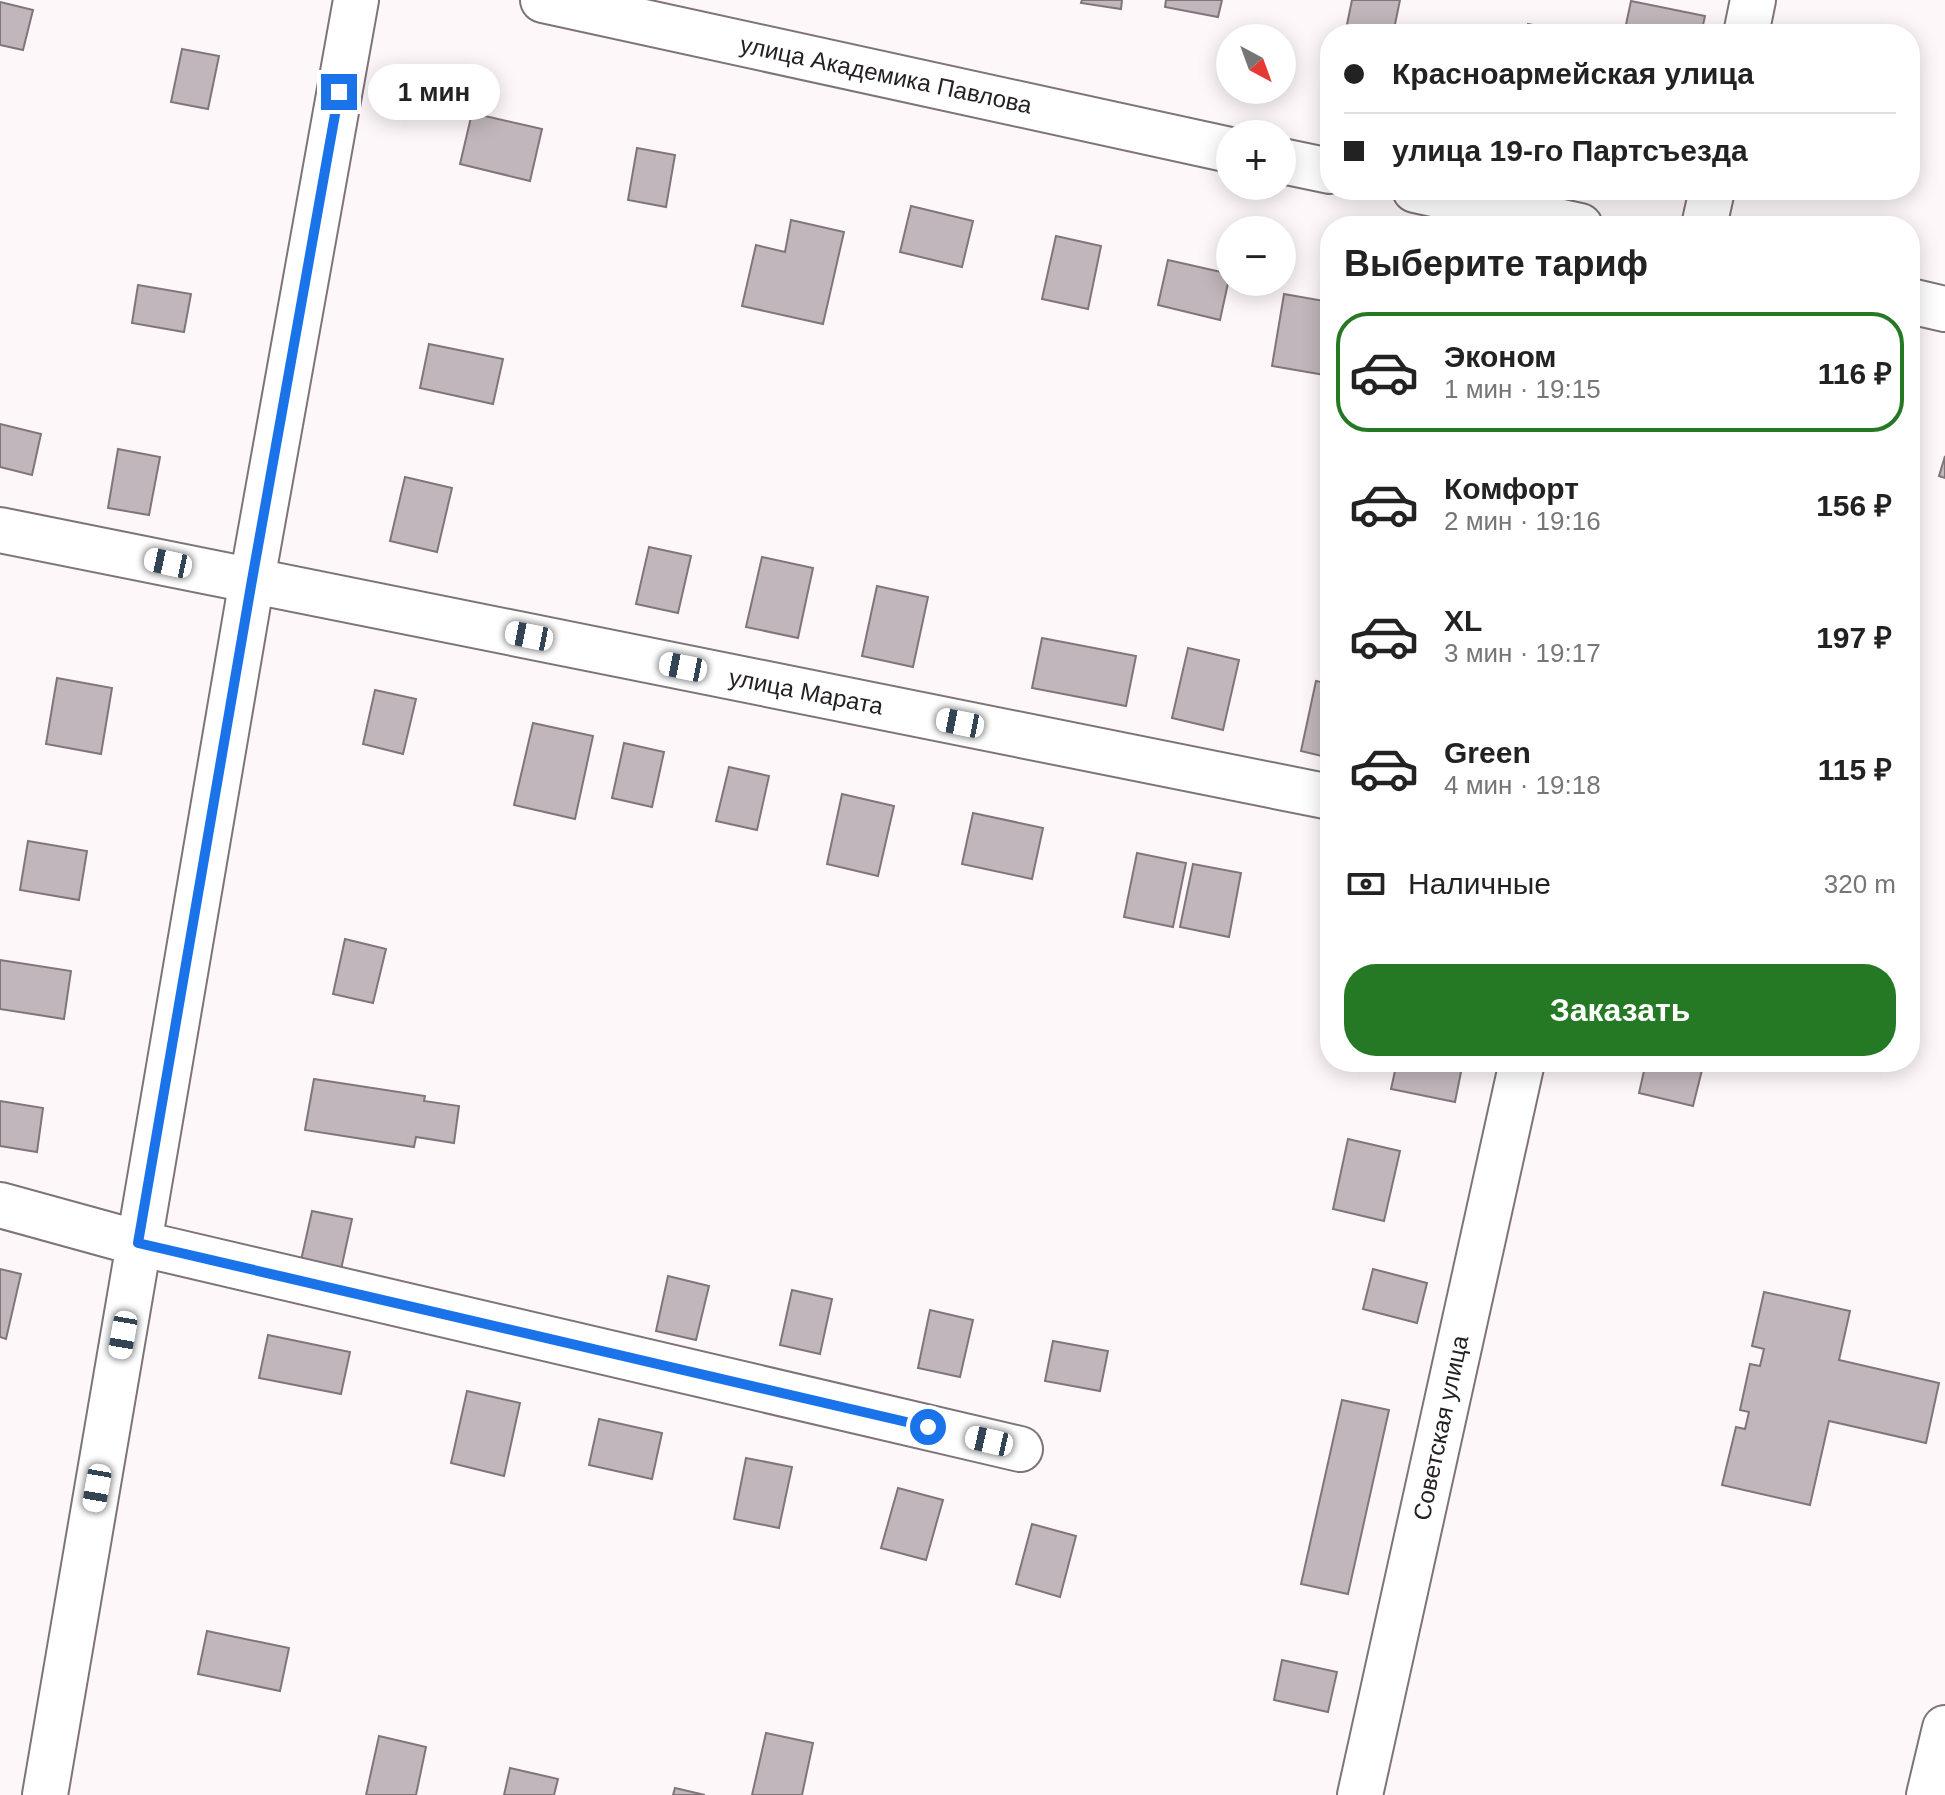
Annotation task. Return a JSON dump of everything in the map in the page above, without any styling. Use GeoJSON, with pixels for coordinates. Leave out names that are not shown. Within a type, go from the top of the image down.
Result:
{"type":"FeatureCollection","features":[{"type":"Feature","properties":{"kind":"street"},"geometry":{"type":"LineString","coordinates":[[45,1795],[252,580],[356,0]]}},
{"type":"Feature","properties":{"kind":"street","name":"улица Академика Павлова"},"geometry":{"type":"LineString","coordinates":[[543,0],[1216,147]]}},
{"type":"Feature","properties":{"kind":"street"},"geometry":{"type":"LineString","coordinates":[[1748,24],[1753,0]]}},
{"type":"Feature","properties":{"kind":"street"},"geometry":{"type":"LineString","coordinates":[[1296,164],[1320,169]]}},
{"type":"Feature","properties":{"kind":"street"},"geometry":{"type":"LineString","coordinates":[[1461,200],[1534,216]]}},
{"type":"Feature","properties":{"kind":"street"},"geometry":{"type":"LineString","coordinates":[[1920,303],[1945,309]]}},
{"type":"Feature","properties":{"kind":"street","name":"улица Марата"},"geometry":{"type":"LineString","coordinates":[[0,530],[1320,795]]}},
{"type":"Feature","properties":{"kind":"street","name":"Советская улица"},"geometry":{"type":"LineString","coordinates":[[1360,1795],[1520,1072]]}},
{"type":"Feature","properties":{"kind":"street"},"geometry":{"type":"LineString","coordinates":[[0,1205],[138,1243],[1020,1449]]}},
{"type":"Feature","properties":{"kind":"street"},"geometry":{"type":"LineString","coordinates":[[1929,1795],[1945,1728]]}},
{"type":"Feature","properties":{"kind":"building"},"geometry":{"type":"Polygon","coordinates":[[[1082,0],[1122,0],[1121,9],[1081,3],[1082,0]]]}},
{"type":"Feature","properties":{"kind":"building"},"geometry":{"type":"Polygon","coordinates":[[[1166,0],[1222,0],[1218,17],[1165,7],[1166,0]]]}},
{"type":"Feature","properties":{"kind":"building"},"geometry":{"type":"Polygon","coordinates":[[[1352,0],[1400,0],[1395,24],[1347,24],[1352,0]]]}},
{"type":"Feature","properties":{"kind":"building"},"geometry":{"type":"Polygon","coordinates":[[[1631,1],[1705,16],[1703,24],[1626,24],[1631,1]]]}},
{"type":"Feature","properties":{"kind":"building"},"geometry":{"type":"Polygon","coordinates":[[[0,2],[33,10],[23,50],[0,45],[0,2]]]}},
{"type":"Feature","properties":{"kind":"building"},"geometry":{"type":"Polygon","coordinates":[[[182,49],[219,56],[208,109],[171,102],[182,49]]]}},
{"type":"Feature","properties":{"kind":"building"},"geometry":{"type":"Polygon","coordinates":[[[472,113],[542,129],[530,181],[460,164],[472,113]]]}},
{"type":"Feature","properties":{"kind":"building"},"geometry":{"type":"Polygon","coordinates":[[[637,148],[675,155],[666,207],[628,200],[637,148]]]}},
{"type":"Feature","properties":{"kind":"building"},"geometry":{"type":"Polygon","coordinates":[[[911,206],[973,221],[962,267],[900,252],[911,206]]]}},
{"type":"Feature","properties":{"kind":"building"},"geometry":{"type":"Polygon","coordinates":[[[791,220],[844,232],[823,324],[742,306],[756,245],[785,252],[791,220]]]}},
{"type":"Feature","properties":{"kind":"building"},"geometry":{"type":"Polygon","coordinates":[[[1056,236],[1101,246],[1088,309],[1042,299],[1056,236]]]}},
{"type":"Feature","properties":{"kind":"building"},"geometry":{"type":"Polygon","coordinates":[[[1168,260],[1216,271],[1216,296],[1225,296],[1220,320],[1158,305],[1168,260]]]}},
{"type":"Feature","properties":{"kind":"building"},"geometry":{"type":"Polygon","coordinates":[[[138,285],[191,294],[184,332],[132,323],[138,285]]]}},
{"type":"Feature","properties":{"kind":"building"},"geometry":{"type":"Polygon","coordinates":[[[1284,296],[1320,300],[1320,374],[1272,366],[1284,296]]]}},
{"type":"Feature","properties":{"kind":"building"},"geometry":{"type":"Polygon","coordinates":[[[429,344],[503,359],[493,404],[420,388],[429,344]]]}},
{"type":"Feature","properties":{"kind":"building"},"geometry":{"type":"Polygon","coordinates":[[[0,424],[41,434],[32,475],[0,467],[0,424]]]}},
{"type":"Feature","properties":{"kind":"building"},"geometry":{"type":"Polygon","coordinates":[[[118,449],[160,457],[149,515],[108,508],[118,449]]]}},
{"type":"Feature","properties":{"kind":"building"},"geometry":{"type":"Polygon","coordinates":[[[1945,456],[1945,478],[1939,476],[1945,456]]]}},
{"type":"Feature","properties":{"kind":"building"},"geometry":{"type":"Polygon","coordinates":[[[405,477],[452,488],[437,552],[390,541],[405,477]]]}},
{"type":"Feature","properties":{"kind":"building"},"geometry":{"type":"Polygon","coordinates":[[[649,547],[691,556],[678,613],[636,604],[649,547]]]}},
{"type":"Feature","properties":{"kind":"building"},"geometry":{"type":"Polygon","coordinates":[[[762,557],[813,568],[798,638],[746,627],[762,557]]]}},
{"type":"Feature","properties":{"kind":"building"},"geometry":{"type":"Polygon","coordinates":[[[877,586],[928,597],[913,667],[862,656],[877,586]]]}},
{"type":"Feature","properties":{"kind":"building"},"geometry":{"type":"Polygon","coordinates":[[[1042,638],[1136,656],[1126,706],[1032,688],[1042,638]]]}},
{"type":"Feature","properties":{"kind":"building"},"geometry":{"type":"Polygon","coordinates":[[[1188,648],[1239,660],[1223,730],[1172,718],[1188,648]]]}},
{"type":"Feature","properties":{"kind":"building"},"geometry":{"type":"Polygon","coordinates":[[[57,678],[112,688],[101,754],[46,744],[57,678]]]}},
{"type":"Feature","properties":{"kind":"building"},"geometry":{"type":"Polygon","coordinates":[[[1316,681],[1320,682],[1320,756],[1301,751],[1316,681]]]}},
{"type":"Feature","properties":{"kind":"building"},"geometry":{"type":"Polygon","coordinates":[[[375,690],[416,699],[403,754],[363,744],[375,690]]]}},
{"type":"Feature","properties":{"kind":"building"},"geometry":{"type":"Polygon","coordinates":[[[533,723],[593,736],[575,819],[514,805],[533,723]]]}},
{"type":"Feature","properties":{"kind":"building"},"geometry":{"type":"Polygon","coordinates":[[[624,743],[664,752],[652,807],[612,798],[624,743]]]}},
{"type":"Feature","properties":{"kind":"building"},"geometry":{"type":"Polygon","coordinates":[[[729,767],[769,776],[757,830],[716,821],[729,767]]]}},
{"type":"Feature","properties":{"kind":"building"},"geometry":{"type":"Polygon","coordinates":[[[842,794],[894,806],[878,876],[827,864],[842,794]]]}},
{"type":"Feature","properties":{"kind":"building"},"geometry":{"type":"Polygon","coordinates":[[[973,813],[1043,828],[1032,879],[962,864],[973,813]]]}},
{"type":"Feature","properties":{"kind":"building"},"geometry":{"type":"Polygon","coordinates":[[[28,841],[87,851],[79,900],[20,890],[28,841]]]}},
{"type":"Feature","properties":{"kind":"building"},"geometry":{"type":"Polygon","coordinates":[[[1137,853],[1186,863],[1173,927],[1124,917],[1137,853]]]}},
{"type":"Feature","properties":{"kind":"building"},"geometry":{"type":"Polygon","coordinates":[[[1193,864],[1241,873],[1229,937],[1180,927],[1193,864]]]}},
{"type":"Feature","properties":{"kind":"building"},"geometry":{"type":"Polygon","coordinates":[[[345,939],[386,949],[373,1003],[333,994],[345,939]]]}},
{"type":"Feature","properties":{"kind":"building"},"geometry":{"type":"Polygon","coordinates":[[[0,960],[71,971],[64,1019],[0,1009],[0,960]]]}},
{"type":"Feature","properties":{"kind":"building"},"geometry":{"type":"Polygon","coordinates":[[[1395,1072],[1461,1072],[1455,1102],[1391,1089],[1395,1072]]]}},
{"type":"Feature","properties":{"kind":"building"},"geometry":{"type":"Polygon","coordinates":[[[1644,1072],[1702,1072],[1693,1106],[1639,1093],[1644,1072]]]}},
{"type":"Feature","properties":{"kind":"building"},"geometry":{"type":"Polygon","coordinates":[[[314,1079],[425,1096],[424,1101],[459,1106],[454,1143],[416,1137],[414,1147],[305,1130],[314,1079]]]}},
{"type":"Feature","properties":{"kind":"building"},"geometry":{"type":"Polygon","coordinates":[[[0,1101],[43,1108],[37,1152],[0,1146],[0,1101]]]}},
{"type":"Feature","properties":{"kind":"building"},"geometry":{"type":"Polygon","coordinates":[[[1348,1139],[1400,1151],[1384,1221],[1333,1209],[1348,1139]]]}},
{"type":"Feature","properties":{"kind":"building"},"geometry":{"type":"Polygon","coordinates":[[[312,1211],[352,1219],[340,1274],[300,1265],[312,1211]]]}},
{"type":"Feature","properties":{"kind":"building"},"geometry":{"type":"Polygon","coordinates":[[[0,1269],[21,1274],[6,1339],[0,1337],[0,1269]]]}},
{"type":"Feature","properties":{"kind":"building"},"geometry":{"type":"Polygon","coordinates":[[[1373,1269],[1427,1283],[1417,1323],[1363,1309],[1373,1269]]]}},
{"type":"Feature","properties":{"kind":"building"},"geometry":{"type":"Polygon","coordinates":[[[668,1276],[709,1286],[696,1340],[656,1331],[668,1276]]]}},
{"type":"Feature","properties":{"kind":"building"},"geometry":{"type":"Polygon","coordinates":[[[792,1290],[832,1299],[820,1354],[780,1345],[792,1290]]]}},
{"type":"Feature","properties":{"kind":"building"},"geometry":{"type":"Polygon","coordinates":[[[1764,1292],[1850,1311],[1839,1360],[1939,1383],[1926,1443],[1829,1421],[1810,1505],[1722,1485],[1736,1427],[1745,1429],[1749,1412],[1740,1410],[1750,1364],[1760,1366],[1764,1349],[1752,1346],[1764,1292]]]}},
{"type":"Feature","properties":{"kind":"building"},"geometry":{"type":"Polygon","coordinates":[[[930,1310],[973,1320],[960,1377],[918,1368],[930,1310]]]}},
{"type":"Feature","properties":{"kind":"building"},"geometry":{"type":"Polygon","coordinates":[[[268,1335],[350,1352],[341,1394],[259,1378],[268,1335]]]}},
{"type":"Feature","properties":{"kind":"building"},"geometry":{"type":"Polygon","coordinates":[[[1053,1341],[1108,1351],[1100,1391],[1045,1381],[1053,1341]]]}},
{"type":"Feature","properties":{"kind":"building"},"geometry":{"type":"Polygon","coordinates":[[[467,1391],[520,1403],[504,1476],[451,1463],[467,1391]]]}},
{"type":"Feature","properties":{"kind":"building"},"geometry":{"type":"Polygon","coordinates":[[[1342,1400],[1389,1410],[1348,1594],[1301,1584],[1342,1400]]]}},
{"type":"Feature","properties":{"kind":"building"},"geometry":{"type":"Polygon","coordinates":[[[599,1419],[662,1433],[652,1479],[589,1465],[599,1419]]]}},
{"type":"Feature","properties":{"kind":"building"},"geometry":{"type":"Polygon","coordinates":[[[746,1458],[792,1467],[779,1528],[734,1519],[746,1458]]]}},
{"type":"Feature","properties":{"kind":"building"},"geometry":{"type":"Polygon","coordinates":[[[898,1488],[943,1500],[926,1560],[881,1548],[898,1488]]]}},
{"type":"Feature","properties":{"kind":"building"},"geometry":{"type":"Polygon","coordinates":[[[1032,1524],[1076,1536],[1060,1597],[1016,1584],[1032,1524]]]}},
{"type":"Feature","properties":{"kind":"building"},"geometry":{"type":"Polygon","coordinates":[[[207,1631],[289,1648],[280,1691],[198,1674],[207,1631]]]}},
{"type":"Feature","properties":{"kind":"building"},"geometry":{"type":"Polygon","coordinates":[[[1282,1660],[1337,1672],[1328,1712],[1274,1700],[1282,1660]]]}},
{"type":"Feature","properties":{"kind":"building"},"geometry":{"type":"Polygon","coordinates":[[[766,1733],[813,1743],[802,1795],[752,1795],[766,1733]]]}},
{"type":"Feature","properties":{"kind":"building"},"geometry":{"type":"Polygon","coordinates":[[[379,1736],[426,1747],[416,1795],[366,1795],[379,1736]]]}},
{"type":"Feature","properties":{"kind":"building"},"geometry":{"type":"Polygon","coordinates":[[[510,1768],[558,1779],[554,1795],[504,1795],[510,1768]]]}},
{"type":"Feature","properties":{"kind":"building"},"geometry":{"type":"Polygon","coordinates":[[[675,1788],[705,1795],[673,1795],[675,1788]]]}},
{"type":"Feature","properties":{"kind":"route"},"geometry":{"type":"LineString","coordinates":[[339,92],[138,1243],[928,1427]]}}]}
